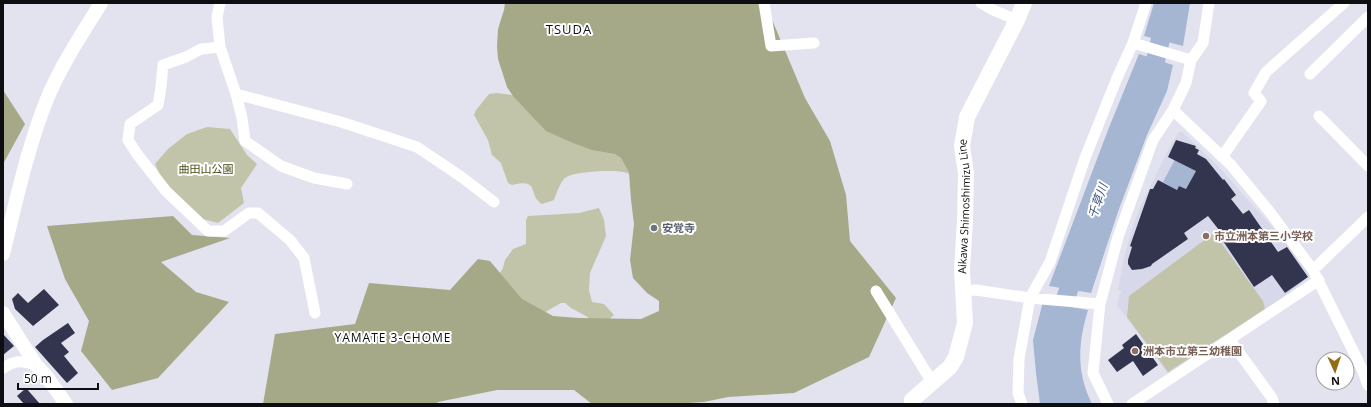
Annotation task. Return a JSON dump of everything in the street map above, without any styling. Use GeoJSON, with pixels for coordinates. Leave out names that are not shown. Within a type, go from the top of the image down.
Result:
{"type":"FeatureCollection","features":[{"type":"Feature","properties":{"kind":"main road","name":"Aikawa Shimoshimizu Line"},"geometry":{"type":"LineString","coordinates":[[912,404],[912,400],[950,368],[956,356],[965,323],[962,270],[966,173],[962,146],[967,116],[1017,20],[1024,3]]}},
{"type":"Feature","properties":{"kind":"street"},"geometry":{"type":"LineString","coordinates":[[3,254],[35,132],[47,98],[64,64],[101,3]]}},
{"type":"Feature","properties":{"kind":"street"},"geometry":{"type":"LineString","coordinates":[[220,3],[217,17],[220,48],[236,94],[242,118],[245,141],[281,166],[314,178],[347,184]]}},
{"type":"Feature","properties":{"kind":"street"},"geometry":{"type":"LineString","coordinates":[[764,3],[771,46],[814,43]]}},
{"type":"Feature","properties":{"kind":"street"},"geometry":{"type":"LineString","coordinates":[[981,3],[993,10],[1017,20]]}},
{"type":"Feature","properties":{"kind":"street"},"geometry":{"type":"LineString","coordinates":[[1022,404],[1018,393],[1019,359],[1030,298],[1050,262],[1085,158],[1117,78],[1133,43],[1146,3]]}},
{"type":"Feature","properties":{"kind":"street"},"geometry":{"type":"LineString","coordinates":[[1108,404],[1092,373],[1100,304],[1118,237],[1153,140],[1173,110],[1186,83],[1191,60],[1202,43],[1209,3]]}},
{"type":"Feature","properties":{"kind":"street"},"geometry":{"type":"LineString","coordinates":[[1222,157],[1261,101],[1254,93],[1266,72],[1344,3]]}},
{"type":"Feature","properties":{"kind":"street"},"geometry":{"type":"LineString","coordinates":[[1310,74],[1368,17]]}},
{"type":"Feature","properties":{"kind":"street"},"geometry":{"type":"LineString","coordinates":[[1133,43],[1191,60]]}},
{"type":"Feature","properties":{"kind":"street"},"geometry":{"type":"LineString","coordinates":[[220,48],[201,49],[163,65],[158,105],[130,124],[128,140],[166,191],[208,231],[224,231],[249,213],[258,213],[290,240],[304,258],[315,313]]}},
{"type":"Feature","properties":{"kind":"street"},"geometry":{"type":"LineString","coordinates":[[236,94],[341,122],[417,148],[462,178],[494,202]]}},
{"type":"Feature","properties":{"kind":"street"},"geometry":{"type":"LineString","coordinates":[[1173,110],[1231,165],[1269,211],[1313,270],[1362,369],[1368,385]]}},
{"type":"Feature","properties":{"kind":"street"},"geometry":{"type":"LineString","coordinates":[[1319,116],[1368,166]]}},
{"type":"Feature","properties":{"kind":"street"},"geometry":{"type":"LineString","coordinates":[[1313,270],[1368,217]]}},
{"type":"Feature","properties":{"kind":"street"},"geometry":{"type":"LineString","coordinates":[[1132,404],[1319,280]]}},
{"type":"Feature","properties":{"kind":"street"},"geometry":{"type":"LineString","coordinates":[[963,291],[976,290],[1030,298],[1100,304]]}},
{"type":"Feature","properties":{"kind":"street"},"geometry":{"type":"LineString","coordinates":[[876,291],[932,382]]}},
{"type":"Feature","properties":{"kind":"street"},"geometry":{"type":"LineString","coordinates":[[3,314],[36,365],[47,377],[66,404]]}},
{"type":"Feature","properties":{"kind":"street"},"geometry":{"type":"LineString","coordinates":[[1230,340],[1270,402]]}},
{"type":"Feature","properties":{"kind":"street"},"geometry":{"type":"LineString","coordinates":[[3,368],[20,360],[36,365]]}},
{"type":"Feature","properties":{"kind":"shaded area","name":"市立洲本第三小学校"},"geometry":{"type":"Polygon","coordinates":[[[1179,132],[1182,132],[1217,165],[1300,258],[1311,275],[1273,307],[1168,374],[1117,305],[1121,291],[1118,290],[1124,257],[1137,214],[1168,150],[1179,132]]]}},
{"type":"Feature","properties":{"kind":"green space"},"geometry":{"type":"Polygon","coordinates":[[[505,3],[765,3],[805,98],[830,141],[846,195],[850,241],[896,298],[869,357],[794,393],[728,397],[704,402],[672,404],[592,404],[574,390],[497,390],[438,402],[436,404],[263,404],[275,334],[355,324],[369,283],[450,290],[478,259],[490,261],[522,299],[553,316],[641,319],[659,311],[659,301],[647,293],[633,278],[630,260],[634,224],[629,172],[621,158],[615,154],[592,150],[546,131],[513,96],[507,87],[498,59],[497,46],[498,29],[505,3]]]}},
{"type":"Feature","properties":{"kind":"green space"},"geometry":{"type":"Polygon","coordinates":[[[3,90],[25,124],[3,164],[3,90]]]}},
{"type":"Feature","properties":{"kind":"green space"},"geometry":{"type":"Polygon","coordinates":[[[497,93],[591,106],[637,180],[628,174],[615,171],[596,171],[577,174],[563,180],[554,200],[542,204],[535,196],[532,188],[527,184],[521,183],[512,185],[508,183],[501,163],[492,155],[488,140],[474,115],[476,110],[489,94],[497,93]]]}},
{"type":"Feature","properties":{"kind":"green space","name":"曲田山公園"},"geometry":{"type":"Polygon","coordinates":[[[207,127],[230,129],[247,155],[257,164],[241,188],[244,203],[218,223],[203,219],[164,183],[155,164],[168,149],[187,134],[207,127]]]}},
{"type":"Feature","properties":{"kind":"green space"},"geometry":{"type":"Polygon","coordinates":[[[599,208],[604,220],[606,236],[590,273],[589,290],[592,302],[604,304],[614,315],[600,327],[565,303],[561,303],[535,318],[493,285],[503,268],[505,260],[513,249],[526,244],[526,220],[528,216],[579,213],[599,208]]]}},
{"type":"Feature","properties":{"kind":"green space"},"geometry":{"type":"Polygon","coordinates":[[[173,216],[192,235],[230,238],[161,262],[196,292],[229,302],[158,378],[112,390],[81,351],[89,321],[65,279],[47,226],[173,216]]]}},
{"type":"Feature","properties":{"kind":"green space"},"geometry":{"type":"Polygon","coordinates":[[[1214,233],[1263,301],[1265,309],[1168,372],[1127,317],[1129,296],[1214,233]]]}},
{"type":"Feature","properties":{"kind":"water"},"geometry":{"type":"Polygon","coordinates":[[[1154,3],[1190,3],[1183,46],[1144,36],[1154,3]]]}},
{"type":"Feature","properties":{"kind":"water"},"geometry":{"type":"Polygon","coordinates":[[[1139,54],[1173,65],[1167,91],[1147,135],[1119,209],[1091,293],[1049,286],[1108,130],[1139,54]]]}},
{"type":"Feature","properties":{"kind":"water"},"geometry":{"type":"Polygon","coordinates":[[[1181,148],[1196,171],[1186,189],[1179,186],[1177,190],[1163,182],[1181,148]]]}},
{"type":"Feature","properties":{"kind":"water"},"geometry":{"type":"Polygon","coordinates":[[[1043,302],[1088,310],[1082,334],[1080,357],[1083,380],[1092,404],[1040,404],[1033,340],[1043,302]]]}},
{"type":"Feature","properties":{"kind":"building"},"geometry":{"type":"Polygon","coordinates":[[[1176,140],[1196,146],[1195,148],[1199,150],[1197,154],[1206,159],[1236,195],[1231,199],[1243,214],[1249,210],[1278,252],[1287,247],[1308,277],[1285,293],[1272,275],[1254,287],[1217,232],[1219,230],[1208,216],[1184,233],[1188,239],[1151,266],[1132,270],[1128,264],[1132,247],[1130,246],[1150,189],[1153,189],[1158,180],[1177,190],[1179,186],[1186,189],[1196,171],[1168,157],[1176,140]]]}},
{"type":"Feature","properties":{"kind":"building"},"geometry":{"type":"Polygon","coordinates":[[[44,289],[59,305],[33,326],[15,309],[12,299],[18,293],[28,303],[44,289]]]}},
{"type":"Feature","properties":{"kind":"building"},"geometry":{"type":"Polygon","coordinates":[[[68,323],[75,333],[61,343],[69,352],[64,356],[78,373],[67,383],[35,347],[68,323]]]}},
{"type":"Feature","properties":{"kind":"building"},"geometry":{"type":"Polygon","coordinates":[[[3,334],[14,346],[3,355],[3,334]]]}},
{"type":"Feature","properties":{"kind":"building"},"geometry":{"type":"Polygon","coordinates":[[[1136,334],[1158,365],[1143,376],[1133,361],[1117,372],[1108,360],[1124,348],[1122,345],[1136,334]]]}},
{"type":"Feature","properties":{"kind":"building"},"geometry":{"type":"Polygon","coordinates":[[[26,388],[40,404],[24,404],[17,396],[26,388]]]}},
{"type":"Feature","properties":{"kind":"waterway","name":"千草川"},"geometry":{"type":"LineString","coordinates":[[1148,83],[1153,71],[1169,3]]}},
{"type":"Feature","properties":{"kind":"waterway","name":"千草川"},"geometry":{"type":"LineString","coordinates":[[1059,320],[1076,266]]}},
{"type":"Feature","properties":{"kind":"place","name":"安覚寺"},"geometry":{"type":"Point","coordinates":[654,228]}},
{"type":"Feature","properties":{"kind":"place","name":"市立洲本第三小学校"},"geometry":{"type":"Point","coordinates":[1206,236]}},
{"type":"Feature","properties":{"kind":"place","name":"洲本市立第三幼稚園"},"geometry":{"type":"Point","coordinates":[1135,351]}},
{"type":"Feature","properties":{"kind":"district","name":"TSUDA"},"geometry":{"type":"Point","coordinates":[569,29]}},
{"type":"Feature","properties":{"kind":"district","name":"YAMATE 3-CHOME"},"geometry":{"type":"Point","coordinates":[393,338]}}]}
